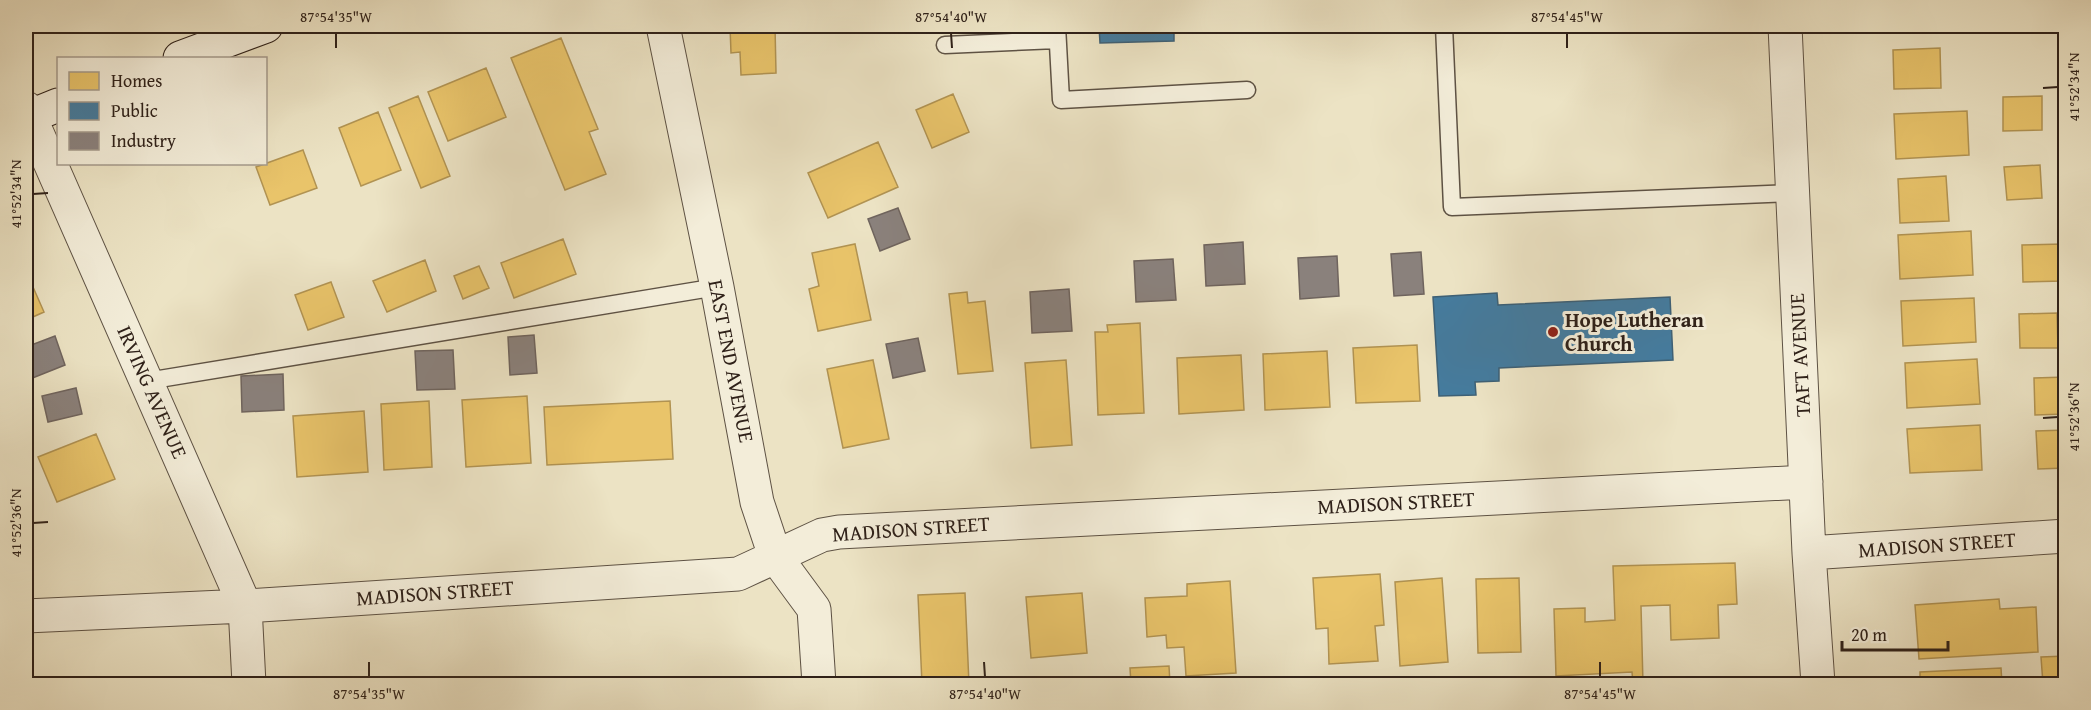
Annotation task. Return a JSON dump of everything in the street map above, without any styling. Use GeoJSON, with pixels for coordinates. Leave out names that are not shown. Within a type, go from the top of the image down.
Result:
{"type":"FeatureCollection","features":[{"type":"Feature","properties":{"kind":"street"},"geometry":{"type":"LineString","coordinates":[[183,57],[266,26]]}},
{"type":"Feature","properties":{"kind":"street","name":"EAST END AVENUE"},"geometry":{"type":"LineString","coordinates":[[663,26],[717,288],[757,502],[775,556],[814,609],[819,684]]}},
{"type":"Feature","properties":{"kind":"street","name":"TAFT AVENUE"},"geometry":{"type":"LineString","coordinates":[[1785,26],[1809,554],[1818,684]]}},
{"type":"Feature","properties":{"kind":"street","name":"IRVING AVENUE"},"geometry":{"type":"LineString","coordinates":[[35,111],[57,164]]}},
{"type":"Feature","properties":{"kind":"street","name":"IRVING AVENUE"},"geometry":{"type":"LineString","coordinates":[[57,165],[147,381],[245,606],[249,684]]}},
{"type":"Feature","properties":{"kind":"street","name":"MADISON STREET"},"geometry":{"type":"LineString","coordinates":[[26,616],[245,606],[738,574],[822,535],[839,532],[1806,482]]}},
{"type":"Feature","properties":{"kind":"street","name":"MADISON STREET"},"geometry":{"type":"LineString","coordinates":[[1809,554],[2066,536]]}},
{"type":"Feature","properties":{"kind":"lane"},"geometry":{"type":"LineString","coordinates":[[1444,26],[1452,207],[1792,193]]}},
{"type":"Feature","properties":{"kind":"lane"},"geometry":{"type":"LineString","coordinates":[[945,45],[1057,33],[1061,100],[1247,90]]}},
{"type":"Feature","properties":{"kind":"lane"},"geometry":{"type":"LineString","coordinates":[[147,381],[717,288]]}},
{"type":"Feature","properties":{"kind":"building: Homes"},"geometry":{"type":"Polygon","coordinates":[[[730,26],[775,26],[776,73],[741,75],[740,52],[731,53],[730,26]]]}},
{"type":"Feature","properties":{"kind":"building: Homes"},"geometry":{"type":"Polygon","coordinates":[[[561,38],[598,129],[589,132],[606,174],[565,190],[511,58],[561,38]]]}},
{"type":"Feature","properties":{"kind":"building: Homes"},"geometry":{"type":"Polygon","coordinates":[[[1940,48],[1941,88],[1894,89],[1893,50],[1940,48]]]}},
{"type":"Feature","properties":{"kind":"building: Homes"},"geometry":{"type":"Polygon","coordinates":[[[486,68],[506,117],[448,141],[428,92],[486,68]]]}},
{"type":"Feature","properties":{"kind":"building: Homes"},"geometry":{"type":"Polygon","coordinates":[[[953,94],[969,132],[932,148],[916,110],[953,94]]]}},
{"type":"Feature","properties":{"kind":"building: Homes"},"geometry":{"type":"Polygon","coordinates":[[[418,96],[450,176],[421,188],[389,108],[418,96]]]}},
{"type":"Feature","properties":{"kind":"building: Homes"},"geometry":{"type":"Polygon","coordinates":[[[2042,96],[2042,130],[2003,131],[2003,97],[2042,96]]]}},
{"type":"Feature","properties":{"kind":"building: Homes"},"geometry":{"type":"Polygon","coordinates":[[[1967,111],[1969,155],[1896,159],[1894,114],[1967,111]]]}},
{"type":"Feature","properties":{"kind":"building: Homes"},"geometry":{"type":"Polygon","coordinates":[[[378,112],[401,170],[361,186],[339,128],[378,112]]]}},
{"type":"Feature","properties":{"kind":"building: Homes"},"geometry":{"type":"Polygon","coordinates":[[[878,142],[898,187],[828,218],[808,173],[878,142]]]}},
{"type":"Feature","properties":{"kind":"building: Homes"},"geometry":{"type":"Polygon","coordinates":[[[303,150],[317,188],[270,205],[256,167],[267,165],[267,163],[303,150]]]}},
{"type":"Feature","properties":{"kind":"building: Homes"},"geometry":{"type":"Polygon","coordinates":[[[2040,165],[2042,198],[2007,200],[2004,167],[2040,165]]]}},
{"type":"Feature","properties":{"kind":"building: Homes"},"geometry":{"type":"Polygon","coordinates":[[[1946,176],[1949,221],[1900,223],[1898,179],[1946,176]]]}},
{"type":"Feature","properties":{"kind":"building: Homes"},"geometry":{"type":"Polygon","coordinates":[[[1971,231],[1973,275],[1900,279],[1898,235],[1971,231]]]}},
{"type":"Feature","properties":{"kind":"building: Homes"},"geometry":{"type":"Polygon","coordinates":[[[563,239],[576,274],[514,298],[501,263],[563,239]]]}},
{"type":"Feature","properties":{"kind":"building: Homes"},"geometry":{"type":"Polygon","coordinates":[[[855,244],[871,320],[818,331],[809,289],[819,286],[812,253],[855,244]]]}},
{"type":"Feature","properties":{"kind":"building: Homes"},"geometry":{"type":"Polygon","coordinates":[[[2063,244],[2063,281],[2023,282],[2022,245],[2063,244]]]}},
{"type":"Feature","properties":{"kind":"building: Homes"},"geometry":{"type":"Polygon","coordinates":[[[425,260],[436,291],[387,312],[373,281],[425,260]]]}},
{"type":"Feature","properties":{"kind":"building: Homes"},"geometry":{"type":"Polygon","coordinates":[[[479,266],[489,288],[463,299],[454,276],[479,266]]]}},
{"type":"Feature","properties":{"kind":"building: Homes"},"geometry":{"type":"Polygon","coordinates":[[[26,271],[44,312],[26,320],[26,271]]]}},
{"type":"Feature","properties":{"kind":"building: Homes"},"geometry":{"type":"Polygon","coordinates":[[[331,282],[344,317],[308,330],[295,295],[331,282]]]}},
{"type":"Feature","properties":{"kind":"building: Homes"},"geometry":{"type":"Polygon","coordinates":[[[967,292],[968,303],[985,301],[993,371],[958,374],[949,294],[967,292]]]}},
{"type":"Feature","properties":{"kind":"building: Homes"},"geometry":{"type":"Polygon","coordinates":[[[1974,298],[1976,342],[1903,346],[1901,301],[1974,298]]]}},
{"type":"Feature","properties":{"kind":"building: Homes"},"geometry":{"type":"Polygon","coordinates":[[[2057,313],[2058,348],[2020,348],[2019,314],[2057,313]]]}},
{"type":"Feature","properties":{"kind":"building: Homes"},"geometry":{"type":"Polygon","coordinates":[[[1140,323],[1144,413],[1098,415],[1095,332],[1108,332],[1107,325],[1140,323]]]}},
{"type":"Feature","properties":{"kind":"building: Homes"},"geometry":{"type":"Polygon","coordinates":[[[1417,345],[1420,401],[1356,403],[1353,348],[1417,345]]]}},
{"type":"Feature","properties":{"kind":"building: Homes"},"geometry":{"type":"Polygon","coordinates":[[[1327,351],[1330,407],[1265,410],[1263,354],[1327,351]]]}},
{"type":"Feature","properties":{"kind":"building: Homes"},"geometry":{"type":"Polygon","coordinates":[[[1241,355],[1244,410],[1179,414],[1177,358],[1241,355]]]}},
{"type":"Feature","properties":{"kind":"building: Homes"},"geometry":{"type":"Polygon","coordinates":[[[1977,359],[1980,404],[1907,408],[1905,363],[1977,359]]]}},
{"type":"Feature","properties":{"kind":"building: Homes"},"geometry":{"type":"Polygon","coordinates":[[[873,360],[889,439],[843,448],[827,369],[873,360]]]}},
{"type":"Feature","properties":{"kind":"building: Homes"},"geometry":{"type":"Polygon","coordinates":[[[1066,360],[1072,445],[1031,448],[1025,363],[1066,360]]]}},
{"type":"Feature","properties":{"kind":"building: Homes"},"geometry":{"type":"Polygon","coordinates":[[[2066,377],[2066,414],[2035,415],[2034,378],[2066,377]]]}},
{"type":"Feature","properties":{"kind":"building: Homes"},"geometry":{"type":"Polygon","coordinates":[[[527,396],[531,463],[466,467],[462,400],[527,396]]]}},
{"type":"Feature","properties":{"kind":"building: Homes"},"geometry":{"type":"Polygon","coordinates":[[[429,401],[432,467],[384,470],[381,404],[429,401]]]}},
{"type":"Feature","properties":{"kind":"building: Homes"},"geometry":{"type":"Polygon","coordinates":[[[670,401],[673,459],[547,465],[544,407],[670,401]]]}},
{"type":"Feature","properties":{"kind":"building: Homes"},"geometry":{"type":"Polygon","coordinates":[[[364,411],[368,472],[297,477],[293,416],[364,411]]]}},
{"type":"Feature","properties":{"kind":"building: Homes"},"geometry":{"type":"Polygon","coordinates":[[[1980,425],[1982,470],[1910,473],[1907,429],[1980,425]]]}},
{"type":"Feature","properties":{"kind":"building: Homes"},"geometry":{"type":"Polygon","coordinates":[[[2066,430],[2066,468],[2038,469],[2036,431],[2066,430]]]}},
{"type":"Feature","properties":{"kind":"building: Homes"},"geometry":{"type":"Polygon","coordinates":[[[96,434],[115,479],[57,502],[38,457],[96,434]]]}},
{"type":"Feature","properties":{"kind":"building: Homes"},"geometry":{"type":"Polygon","coordinates":[[[1735,563],[1737,604],[1718,605],[1719,638],[1671,640],[1670,605],[1641,606],[1643,684],[1633,684],[1632,672],[1556,676],[1554,609],[1585,608],[1585,622],[1615,620],[1613,566],[1735,563]]]}},
{"type":"Feature","properties":{"kind":"building: Homes"},"geometry":{"type":"Polygon","coordinates":[[[1380,574],[1384,625],[1375,626],[1378,661],[1329,664],[1328,628],[1316,629],[1313,578],[1380,574]]]}},
{"type":"Feature","properties":{"kind":"building: Homes"},"geometry":{"type":"Polygon","coordinates":[[[1442,578],[1448,662],[1400,666],[1395,582],[1442,578]]]}},
{"type":"Feature","properties":{"kind":"building: Homes"},"geometry":{"type":"Polygon","coordinates":[[[1519,578],[1521,652],[1478,653],[1476,579],[1519,578]]]}},
{"type":"Feature","properties":{"kind":"building: Homes"},"geometry":{"type":"Polygon","coordinates":[[[1230,581],[1236,673],[1186,676],[1184,647],[1167,648],[1166,635],[1147,637],[1145,598],[1187,596],[1187,584],[1230,581]]]}},
{"type":"Feature","properties":{"kind":"building: Homes"},"geometry":{"type":"Polygon","coordinates":[[[965,593],[969,684],[922,684],[918,595],[965,593]]]}},
{"type":"Feature","properties":{"kind":"building: Homes"},"geometry":{"type":"Polygon","coordinates":[[[1082,593],[1087,653],[1031,658],[1026,597],[1082,593]]]}},
{"type":"Feature","properties":{"kind":"building: Homes"},"geometry":{"type":"Polygon","coordinates":[[[1999,599],[2000,609],[2036,607],[2038,652],[1919,659],[1915,605],[1999,599]]]}},
{"type":"Feature","properties":{"kind":"building: Homes"},"geometry":{"type":"Polygon","coordinates":[[[2066,656],[2066,684],[2043,684],[2041,657],[2066,656]]]}},
{"type":"Feature","properties":{"kind":"building: Homes"},"geometry":{"type":"Polygon","coordinates":[[[1169,666],[1170,684],[1131,684],[1130,668],[1169,666]]]}},
{"type":"Feature","properties":{"kind":"building: Homes"},"geometry":{"type":"Polygon","coordinates":[[[2001,668],[2002,684],[1920,684],[1920,672],[2001,668]]]}},
{"type":"Feature","properties":{"kind":"building: Homes"},"geometry":{"type":"Polygon","coordinates":[[[1742,680],[1742,684],[1659,684],[1659,683],[1742,680]]]}},
{"type":"Feature","properties":{"kind":"building: Public"},"geometry":{"type":"Polygon","coordinates":[[[1099,26],[1174,26],[1174,41],[1100,43],[1099,26]]]}},
{"type":"Feature","properties":{"kind":"building: Public","name":"Hope Lutheran Church"},"geometry":{"type":"Polygon","coordinates":[[[1497,293],[1498,305],[1670,297],[1673,360],[1499,368],[1499,381],[1475,382],[1476,395],[1439,396],[1433,297],[1497,293]]]}},
{"type":"Feature","properties":{"kind":"building: Industry"},"geometry":{"type":"Polygon","coordinates":[[[898,208],[910,239],[880,251],[868,219],[898,208]]]}},
{"type":"Feature","properties":{"kind":"building: Industry"},"geometry":{"type":"Polygon","coordinates":[[[1243,242],[1245,284],[1206,286],[1204,245],[1243,242]]]}},
{"type":"Feature","properties":{"kind":"building: Industry"},"geometry":{"type":"Polygon","coordinates":[[[1421,252],[1424,294],[1394,296],[1391,254],[1421,252]]]}},
{"type":"Feature","properties":{"kind":"building: Industry"},"geometry":{"type":"Polygon","coordinates":[[[1337,256],[1339,296],[1300,299],[1298,258],[1337,256]]]}},
{"type":"Feature","properties":{"kind":"building: Industry"},"geometry":{"type":"Polygon","coordinates":[[[1173,259],[1176,300],[1136,302],[1134,261],[1173,259]]]}},
{"type":"Feature","properties":{"kind":"building: Industry"},"geometry":{"type":"Polygon","coordinates":[[[1069,289],[1072,331],[1032,333],[1030,292],[1069,289]]]}},
{"type":"Feature","properties":{"kind":"building: Industry"},"geometry":{"type":"Polygon","coordinates":[[[534,335],[537,373],[510,375],[508,337],[534,335]]]}},
{"type":"Feature","properties":{"kind":"building: Industry"},"geometry":{"type":"Polygon","coordinates":[[[55,336],[65,365],[30,379],[26,370],[26,347],[55,336]]]}},
{"type":"Feature","properties":{"kind":"building: Industry"},"geometry":{"type":"Polygon","coordinates":[[[918,338],[925,371],[893,378],[886,344],[918,338]]]}},
{"type":"Feature","properties":{"kind":"building: Industry"},"geometry":{"type":"Polygon","coordinates":[[[453,350],[455,389],[417,390],[415,351],[453,350]]]}},
{"type":"Feature","properties":{"kind":"building: Industry"},"geometry":{"type":"Polygon","coordinates":[[[283,374],[284,410],[242,412],[241,376],[283,374]]]}},
{"type":"Feature","properties":{"kind":"building: Industry"},"geometry":{"type":"Polygon","coordinates":[[[76,388],[82,414],[48,422],[42,396],[76,388]]]}},
{"type":"Feature","properties":{"kind":"place","name":"Hope Lutheran Church"},"geometry":{"type":"Point","coordinates":[1553,332]}}]}
